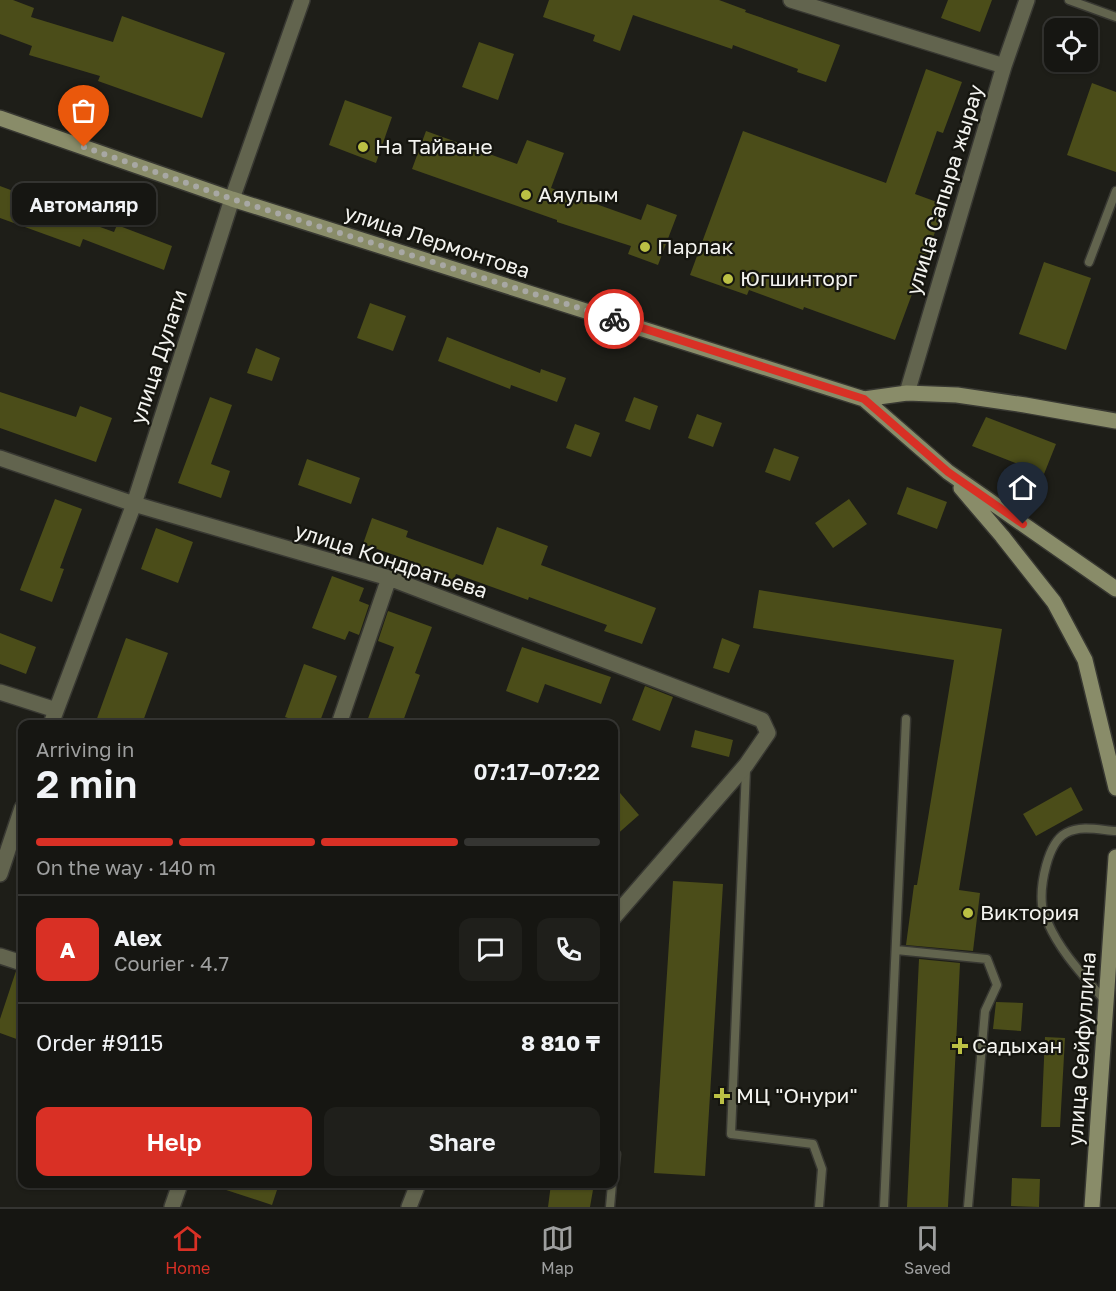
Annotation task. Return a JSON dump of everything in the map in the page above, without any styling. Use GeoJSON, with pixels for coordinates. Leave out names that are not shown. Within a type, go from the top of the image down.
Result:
{"type":"FeatureCollection","features":[{"type":"Feature","properties":{"kind":"main road","name":"улица Лермонтова"},"geometry":{"type":"LineString","coordinates":[[0,118],[232,199],[864,399]]}},
{"type":"Feature","properties":{"kind":"main road"},"geometry":{"type":"LineString","coordinates":[[864,399],[907,393],[957,395],[1116,421]]}},
{"type":"Feature","properties":{"kind":"main road"},"geometry":{"type":"LineString","coordinates":[[864,399],[948,472],[1116,589]]}},
{"type":"Feature","properties":{"kind":"main road"},"geometry":{"type":"LineString","coordinates":[[948,472],[1054,602],[1085,660],[1116,788]]}},
{"type":"Feature","properties":{"kind":"main road","name":"улица Сейфуллина"},"geometry":{"type":"LineString","coordinates":[[1092,1207],[1116,857]]}},
{"type":"Feature","properties":{"kind":"street","name":"улица Дулати"},"geometry":{"type":"LineString","coordinates":[[54,717],[134,504],[232,199],[302,0]]}},
{"type":"Feature","properties":{"kind":"street"},"geometry":{"type":"LineString","coordinates":[[791,0],[1004,66]]}},
{"type":"Feature","properties":{"kind":"street","name":"улица Сапыра жырау"},"geometry":{"type":"LineString","coordinates":[[907,393],[1004,66],[1027,0]]}},
{"type":"Feature","properties":{"kind":"street","name":"улица Кондратьева"},"geometry":{"type":"LineString","coordinates":[[0,458],[134,504],[389,578],[762,720],[768,734],[746,765]]}},
{"type":"Feature","properties":{"kind":"street"},"geometry":{"type":"LineString","coordinates":[[340,720],[389,578]]}},
{"type":"Feature","properties":{"kind":"street"},"geometry":{"type":"LineString","coordinates":[[0,692],[54,717]]}},
{"type":"Feature","properties":{"kind":"street"},"geometry":{"type":"LineString","coordinates":[[618,912],[746,765]]}},
{"type":"Feature","properties":{"kind":"street"},"geometry":{"type":"LineString","coordinates":[[0,874],[18,820]]}},
{"type":"Feature","properties":{"kind":"street"},"geometry":{"type":"LineString","coordinates":[[0,956],[18,962]]}},
{"type":"Feature","properties":{"kind":"street"},"geometry":{"type":"LineString","coordinates":[[172,1207],[179,1188]]}},
{"type":"Feature","properties":{"kind":"street"},"geometry":{"type":"LineString","coordinates":[[409,1207],[416,1188]]}},
{"type":"Feature","properties":{"kind":"lane"},"geometry":{"type":"LineString","coordinates":[[1069,0],[1080,2],[1116,18]]}},
{"type":"Feature","properties":{"kind":"lane"},"geometry":{"type":"LineString","coordinates":[[1089,262],[1116,191]]}},
{"type":"Feature","properties":{"kind":"lane"},"geometry":{"type":"LineString","coordinates":[[884,1207],[906,719]]}},
{"type":"Feature","properties":{"kind":"lane"},"geometry":{"type":"LineString","coordinates":[[746,765],[731,1134],[813,1143],[822,1169],[819,1207]]}},
{"type":"Feature","properties":{"kind":"lane"},"geometry":{"type":"LineString","coordinates":[[1106,1002],[1073,963],[1056,938],[1042,907],[1047,859],[1054,844],[1065,833],[1083,828],[1116,831]]}},
{"type":"Feature","properties":{"kind":"lane"},"geometry":{"type":"LineString","coordinates":[[896,950],[987,959],[997,985],[985,1011],[968,1207]]}},
{"type":"Feature","properties":{"kind":"lane"},"geometry":{"type":"LineString","coordinates":[[610,1207],[612,1188]]}},
{"type":"Feature","properties":{"kind":"building"},"geometry":{"type":"Polygon","coordinates":[[[0,0],[13,0],[34,8],[31,17],[113,42],[122,16],[225,53],[202,118],[98,81],[100,76],[29,55],[32,46],[0,34],[0,0]]]}},
{"type":"Feature","properties":{"kind":"building"},"geometry":{"type":"Polygon","coordinates":[[[549,0],[719,0],[746,10],[745,12],[840,45],[826,82],[733,45],[732,49],[633,15],[620,51],[593,41],[595,35],[543,17],[549,0]]]}},
{"type":"Feature","properties":{"kind":"building"},"geometry":{"type":"Polygon","coordinates":[[[948,0],[992,0],[980,32],[941,18],[948,0]]]}},
{"type":"Feature","properties":{"kind":"building"},"geometry":{"type":"Polygon","coordinates":[[[479,42],[514,54],[498,100],[462,87],[479,42]]]}},
{"type":"Feature","properties":{"kind":"building"},"geometry":{"type":"Polygon","coordinates":[[[926,69],[962,82],[943,133],[937,131],[915,194],[945,205],[895,340],[804,307],[803,310],[749,290],[747,295],[690,275],[743,131],[886,183],[926,69]]]}},
{"type":"Feature","properties":{"kind":"building"},"geometry":{"type":"Polygon","coordinates":[[[1092,83],[1116,92],[1116,172],[1067,155],[1092,83]]]}},
{"type":"Feature","properties":{"kind":"building"},"geometry":{"type":"Polygon","coordinates":[[[345,100],[392,117],[376,163],[329,145],[345,100]]]}},
{"type":"Feature","properties":{"kind":"building"},"geometry":{"type":"Polygon","coordinates":[[[426,131],[517,164],[527,140],[564,153],[551,188],[641,220],[647,204],[677,215],[658,265],[628,254],[631,246],[557,222],[557,220],[412,169],[426,131]]]}},
{"type":"Feature","properties":{"kind":"building"},"geometry":{"type":"Polygon","coordinates":[[[0,186],[40,201],[45,188],[70,196],[64,214],[114,232],[117,225],[172,246],[164,270],[83,239],[80,247],[0,218],[0,186]]]}},
{"type":"Feature","properties":{"kind":"building"},"geometry":{"type":"Polygon","coordinates":[[[1044,262],[1091,278],[1066,350],[1019,334],[1044,262]]]}},
{"type":"Feature","properties":{"kind":"building"},"geometry":{"type":"Polygon","coordinates":[[[370,303],[406,316],[393,351],[357,338],[370,303]]]}},
{"type":"Feature","properties":{"kind":"building"},"geometry":{"type":"Polygon","coordinates":[[[447,337],[540,373],[541,369],[566,378],[557,402],[511,385],[510,389],[438,361],[447,337]]]}},
{"type":"Feature","properties":{"kind":"building"},"geometry":{"type":"Polygon","coordinates":[[[256,348],[280,358],[272,381],[247,373],[256,348]]]}},
{"type":"Feature","properties":{"kind":"building"},"geometry":{"type":"Polygon","coordinates":[[[0,392],[76,417],[80,406],[112,418],[96,462],[0,428],[0,392]]]}},
{"type":"Feature","properties":{"kind":"building"},"geometry":{"type":"Polygon","coordinates":[[[210,397],[232,405],[211,464],[230,471],[221,498],[178,483],[210,397]]]}},
{"type":"Feature","properties":{"kind":"building"},"geometry":{"type":"Polygon","coordinates":[[[634,397],[658,406],[650,430],[625,421],[634,397]]]}},
{"type":"Feature","properties":{"kind":"building"},"geometry":{"type":"Polygon","coordinates":[[[697,414],[722,423],[713,447],[688,438],[697,414]]]}},
{"type":"Feature","properties":{"kind":"building"},"geometry":{"type":"Polygon","coordinates":[[[986,417],[1056,444],[1044,474],[972,446],[986,417]]]}},
{"type":"Feature","properties":{"kind":"building"},"geometry":{"type":"Polygon","coordinates":[[[575,424],[600,433],[591,457],[566,448],[575,424]]]}},
{"type":"Feature","properties":{"kind":"building"},"geometry":{"type":"Polygon","coordinates":[[[774,448],[799,457],[790,481],[765,472],[774,448]]]}},
{"type":"Feature","properties":{"kind":"building"},"geometry":{"type":"Polygon","coordinates":[[[307,459],[360,478],[351,504],[298,485],[307,459]]]}},
{"type":"Feature","properties":{"kind":"building"},"geometry":{"type":"Polygon","coordinates":[[[907,487],[947,502],[937,529],[897,514],[907,487]]]}},
{"type":"Feature","properties":{"kind":"building"},"geometry":{"type":"Polygon","coordinates":[[[55,499],[82,509],[60,568],[64,569],[52,602],[20,590],[55,499]]]}},
{"type":"Feature","properties":{"kind":"building"},"geometry":{"type":"Polygon","coordinates":[[[849,499],[867,524],[833,548],[815,523],[849,499]]]}},
{"type":"Feature","properties":{"kind":"building"},"geometry":{"type":"Polygon","coordinates":[[[372,518],[408,531],[406,537],[483,565],[497,527],[548,546],[541,565],[656,608],[642,644],[604,631],[607,625],[529,597],[528,600],[456,574],[453,582],[412,567],[414,562],[363,544],[372,518]]]}},
{"type":"Feature","properties":{"kind":"building"},"geometry":{"type":"Polygon","coordinates":[[[156,528],[193,542],[178,583],[141,569],[156,528]]]}},
{"type":"Feature","properties":{"kind":"building"},"geometry":{"type":"Polygon","coordinates":[[[332,576],[364,588],[359,601],[369,605],[359,635],[349,631],[345,640],[312,628],[332,576]]]}},
{"type":"Feature","properties":{"kind":"building"},"geometry":{"type":"Polygon","coordinates":[[[759,590],[1002,629],[959,890],[980,893],[973,951],[906,945],[914,885],[917,885],[954,660],[753,628],[759,590]]]}},
{"type":"Feature","properties":{"kind":"building"},"geometry":{"type":"Polygon","coordinates":[[[388,611],[432,627],[415,673],[420,675],[403,720],[367,720],[394,647],[378,641],[388,611]]]}},
{"type":"Feature","properties":{"kind":"building"},"geometry":{"type":"Polygon","coordinates":[[[0,633],[36,647],[26,674],[0,664],[0,633]]]}},
{"type":"Feature","properties":{"kind":"building"},"geometry":{"type":"Polygon","coordinates":[[[126,638],[168,653],[143,720],[96,720],[126,638]]]}},
{"type":"Feature","properties":{"kind":"building"},"geometry":{"type":"Polygon","coordinates":[[[722,638],[740,645],[729,673],[713,668],[722,638]]]}},
{"type":"Feature","properties":{"kind":"building"},"geometry":{"type":"Polygon","coordinates":[[[522,647],[611,677],[601,704],[545,684],[538,703],[506,691],[522,647]]]}},
{"type":"Feature","properties":{"kind":"building"},"geometry":{"type":"Polygon","coordinates":[[[304,664],[337,676],[320,720],[294,720],[285,717],[304,664]]]}},
{"type":"Feature","properties":{"kind":"building"},"geometry":{"type":"Polygon","coordinates":[[[645,686],[673,697],[660,731],[632,720],[645,686]]]}},
{"type":"Feature","properties":{"kind":"building"},"geometry":{"type":"Polygon","coordinates":[[[695,730],[733,740],[729,757],[691,747],[695,730]]]}},
{"type":"Feature","properties":{"kind":"building"},"geometry":{"type":"Polygon","coordinates":[[[1071,787],[1083,810],[1036,836],[1023,814],[1071,787]]]}},
{"type":"Feature","properties":{"kind":"building"},"geometry":{"type":"Polygon","coordinates":[[[618,791],[639,815],[618,833],[618,791]]]}},
{"type":"Feature","properties":{"kind":"building"},"geometry":{"type":"Polygon","coordinates":[[[673,881],[723,884],[705,1176],[654,1173],[673,881]]]}},
{"type":"Feature","properties":{"kind":"building"},"geometry":{"type":"Polygon","coordinates":[[[919,959],[960,963],[948,1207],[907,1207],[919,959]]]}},
{"type":"Feature","properties":{"kind":"building"},"geometry":{"type":"Polygon","coordinates":[[[16,971],[18,972],[18,1040],[0,1033],[0,1019],[16,971]]]}},
{"type":"Feature","properties":{"kind":"building"},"geometry":{"type":"Polygon","coordinates":[[[996,1002],[1023,1003],[1021,1031],[993,1029],[996,1002]]]}},
{"type":"Feature","properties":{"kind":"building"},"geometry":{"type":"Polygon","coordinates":[[[1045,1037],[1065,1038],[1060,1127],[1041,1127],[1045,1037]]]}},
{"type":"Feature","properties":{"kind":"building"},"geometry":{"type":"Polygon","coordinates":[[[1012,1178],[1040,1179],[1039,1207],[1011,1206],[1012,1178]]]}},
{"type":"Feature","properties":{"kind":"building"},"geometry":{"type":"Polygon","coordinates":[[[220,1188],[278,1188],[272,1205],[220,1188]]]}},
{"type":"Feature","properties":{"kind":"building"},"geometry":{"type":"Polygon","coordinates":[[[550,1188],[593,1188],[590,1207],[548,1207],[550,1188]]]}},
{"type":"Feature","properties":{"kind":"way so far"},"geometry":{"type":"LineString","coordinates":[[84,147],[232,199],[614,319]]}},
{"type":"Feature","properties":{"kind":"place","name":"Автомаляр"},"geometry":{"type":"Point","coordinates":[84,147]}},
{"type":"Feature","properties":{"kind":"place","name":"На Тайване"},"geometry":{"type":"Point","coordinates":[363,147]}},
{"type":"Feature","properties":{"kind":"place","name":"Аяулым"},"geometry":{"type":"Point","coordinates":[526,195]}},
{"type":"Feature","properties":{"kind":"place","name":"Парлак"},"geometry":{"type":"Point","coordinates":[645,247]}},
{"type":"Feature","properties":{"kind":"place","name":"Югшинторг"},"geometry":{"type":"Point","coordinates":[728,279]}},
{"type":"Feature","properties":{"kind":"place","name":"Виктория"},"geometry":{"type":"Point","coordinates":[968,913]}},
{"type":"Feature","properties":{"kind":"place","name":"Садыхан"},"geometry":{"type":"Point","coordinates":[960,1046]}},
{"type":"Feature","properties":{"kind":"place","name":"МЦ \"Онури\""},"geometry":{"type":"Point","coordinates":[722,1096]}},
{"type":"Feature","properties":{"kind":"route"},"geometry":{"type":"LineString","coordinates":[[614,319],[864,399],[948,472],[1023,524]]}}]}
